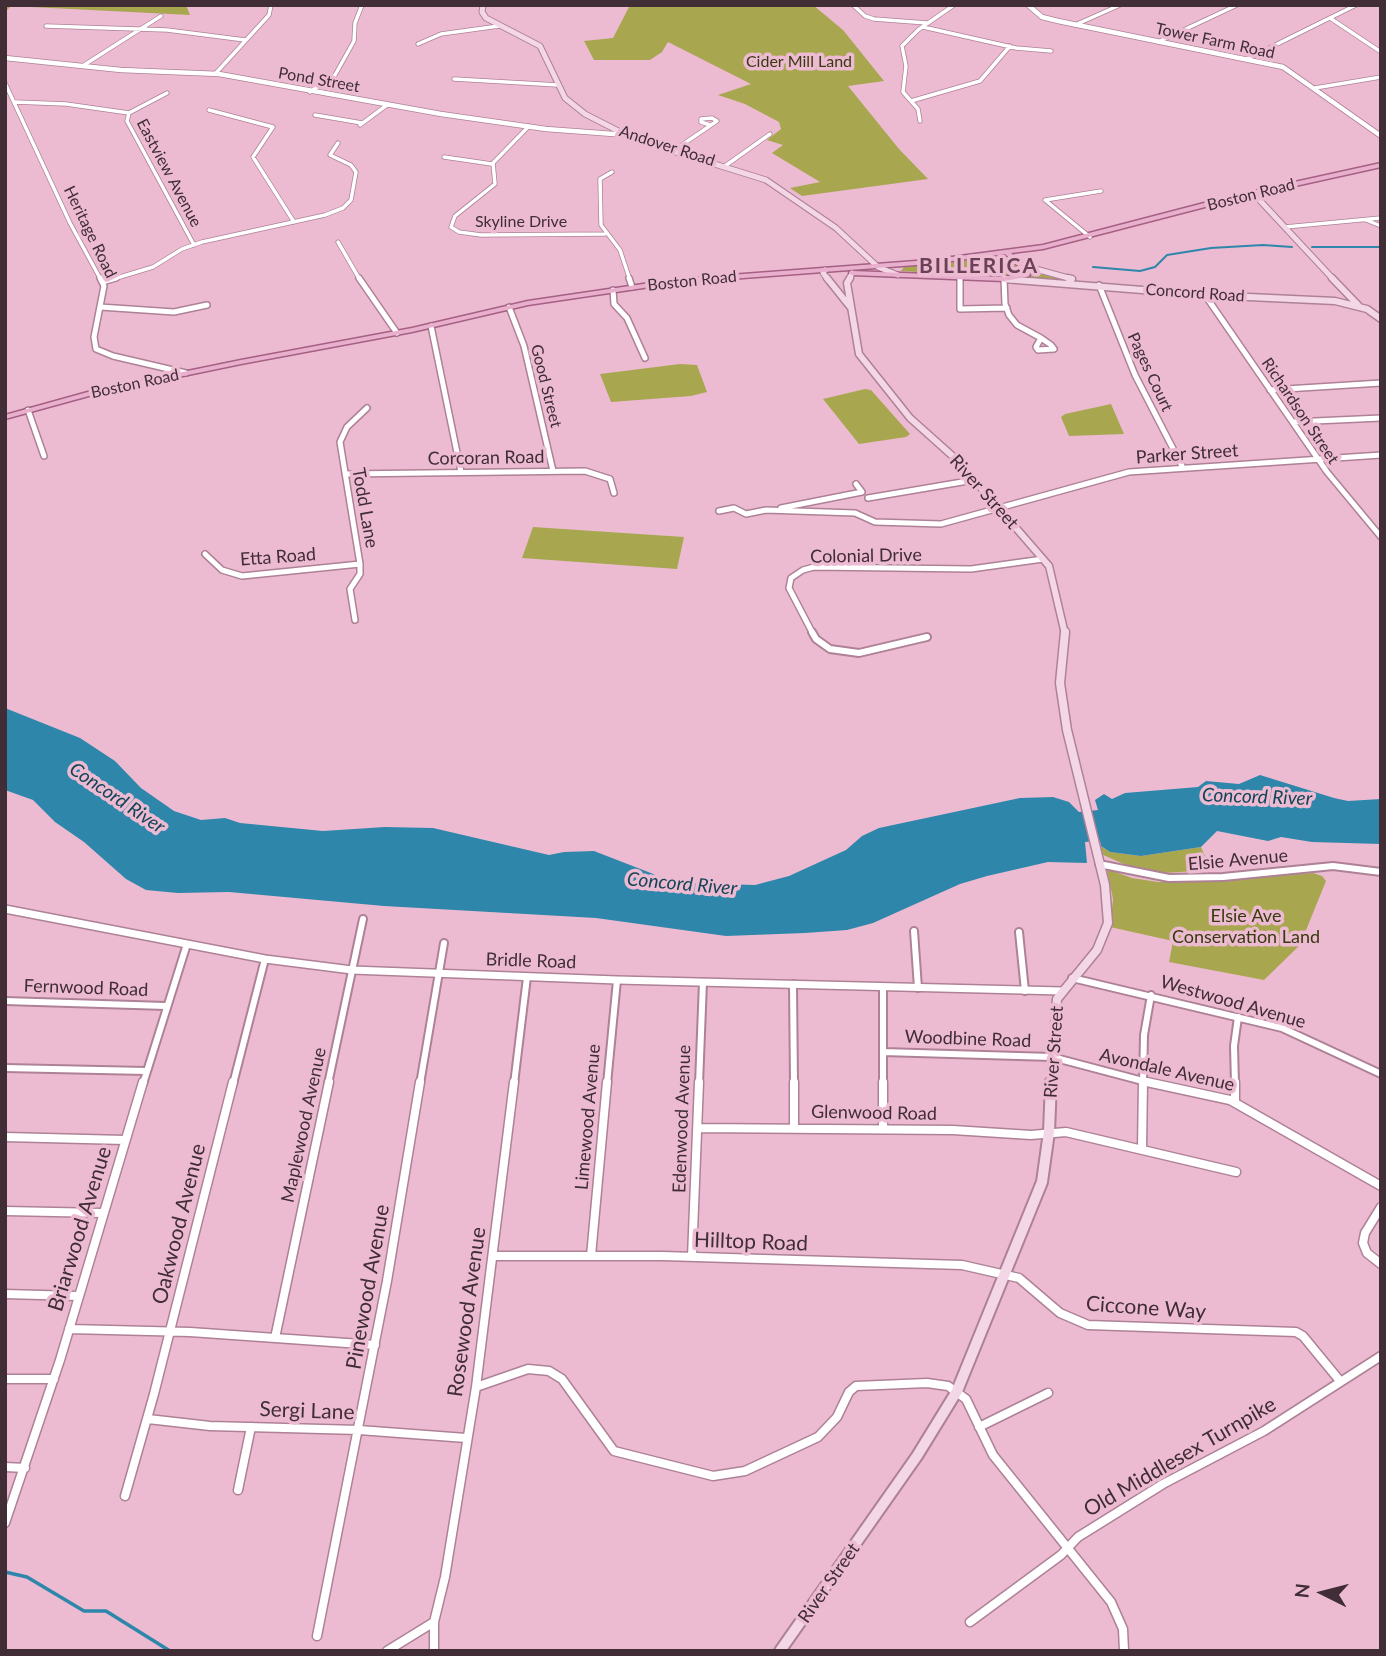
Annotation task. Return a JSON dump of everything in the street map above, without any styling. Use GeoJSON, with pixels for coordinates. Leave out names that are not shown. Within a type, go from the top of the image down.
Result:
{"type":"FeatureCollection","features":[{"type":"Feature","properties":{"kind":"main road","name":"Andover Road"},"geometry":{"type":"LineString","coordinates":[[483,5],[484,15],[499,26],[540,46],[568,102],[579,110],[627,135],[759,176],[781,187],[851,240],[878,267]]}},
{"type":"Feature","properties":{"kind":"main road","name":"Boston Road"},"geometry":{"type":"LineString","coordinates":[[824,272],[1007,253],[1090,237],[1253,193],[1381,165]]}},
{"type":"Feature","properties":{"kind":"main road"},"geometry":{"type":"LineString","coordinates":[[1253,193],[1358,305]]}},
{"type":"Feature","properties":{"kind":"main road"},"geometry":{"type":"LineString","coordinates":[[1004,279],[1027,275],[1028,272],[1007,253]]}},
{"type":"Feature","properties":{"kind":"main road"},"geometry":{"type":"LineString","coordinates":[[898,275],[895,269],[901,265]]}},
{"type":"Feature","properties":{"kind":"main road"},"geometry":{"type":"LineString","coordinates":[[1021,265],[1099,285]]}},
{"type":"Feature","properties":{"kind":"main road","name":"Concord Road"},"geometry":{"type":"LineString","coordinates":[[878,267],[898,275]]}},
{"type":"Feature","properties":{"kind":"main road"},"geometry":{"type":"LineString","coordinates":[[824,272],[853,311]]}},
{"type":"Feature","properties":{"kind":"main road","name":"Boston Road"},"geometry":{"type":"LineString","coordinates":[[5,417],[77,397],[186,373],[397,333],[509,307],[677,281],[786,273]]}},
{"type":"Feature","properties":{"kind":"main road","name":"Concord Road"},"geometry":{"type":"LineString","coordinates":[[786,273],[1004,279],[1205,295],[1335,301],[1358,305],[1381,319]]}},
{"type":"Feature","properties":{"kind":"main road","name":"River Street"},"geometry":{"type":"LineString","coordinates":[[780,1651],[918,1456],[957,1391],[1039,1192],[1049,1132],[1055,1007],[1062,991],[1097,950],[1106,930],[1107,902],[1100,864],[1072,757],[1062,695],[1060,667],[1065,630],[1052,575],[1043,559],[999,508],[910,418],[859,354],[847,283],[852,273]]}},
{"type":"Feature","properties":{"kind":"street"},"geometry":{"type":"LineString","coordinates":[[215,74],[271,12],[271,5]]}},
{"type":"Feature","properties":{"kind":"street"},"geometry":{"type":"LineString","coordinates":[[310,92],[335,75],[354,41],[355,23],[362,5]]}},
{"type":"Feature","properties":{"kind":"street"},"geometry":{"type":"LineString","coordinates":[[853,5],[865,16],[874,19],[928,23]]}},
{"type":"Feature","properties":{"kind":"street"},"geometry":{"type":"LineString","coordinates":[[920,121],[921,114],[902,88],[906,66],[901,48],[905,40],[954,5]]}},
{"type":"Feature","properties":{"kind":"street","name":"Tower Farm Road"},"geometry":{"type":"LineString","coordinates":[[1028,5],[1042,16],[1075,25],[1247,59],[1288,70],[1381,136]]}},
{"type":"Feature","properties":{"kind":"street"},"geometry":{"type":"LineString","coordinates":[[1075,25],[1120,5]]}},
{"type":"Feature","properties":{"kind":"street"},"geometry":{"type":"LineString","coordinates":[[1158,41],[1237,5]]}},
{"type":"Feature","properties":{"kind":"street"},"geometry":{"type":"LineString","coordinates":[[1247,59],[1356,5]]}},
{"type":"Feature","properties":{"kind":"street"},"geometry":{"type":"LineString","coordinates":[[84,65],[161,16]]}},
{"type":"Feature","properties":{"kind":"street"},"geometry":{"type":"LineString","coordinates":[[1330,18],[1381,52]]}},
{"type":"Feature","properties":{"kind":"street"},"geometry":{"type":"LineString","coordinates":[[46,26],[138,29],[245,40]]}},
{"type":"Feature","properties":{"kind":"street"},"geometry":{"type":"LineString","coordinates":[[418,44],[441,34],[499,26]]}},
{"type":"Feature","properties":{"kind":"street"},"geometry":{"type":"LineString","coordinates":[[923,27],[1010,46],[1051,51]]}},
{"type":"Feature","properties":{"kind":"street"},"geometry":{"type":"LineString","coordinates":[[911,101],[980,81],[1010,46]]}},
{"type":"Feature","properties":{"kind":"street","name":"Pond Street"},"geometry":{"type":"LineString","coordinates":[[5,58],[121,70],[215,74],[529,127],[627,135]]}},
{"type":"Feature","properties":{"kind":"street"},"geometry":{"type":"LineString","coordinates":[[1315,88],[1381,77]]}},
{"type":"Feature","properties":{"kind":"street"},"geometry":{"type":"LineString","coordinates":[[454,79],[558,85]]}},
{"type":"Feature","properties":{"kind":"street","name":"Heritage Road"},"geometry":{"type":"LineString","coordinates":[[5,83],[70,223],[102,282],[94,337],[96,349],[113,356],[186,373]]}},
{"type":"Feature","properties":{"kind":"street","name":"Eastview Avenue"},"geometry":{"type":"LineString","coordinates":[[167,93],[129,113],[127,121],[194,245]]}},
{"type":"Feature","properties":{"kind":"street"},"geometry":{"type":"LineString","coordinates":[[15,102],[66,104],[129,113]]}},
{"type":"Feature","properties":{"kind":"street"},"geometry":{"type":"LineString","coordinates":[[315,116],[360,125],[387,105]]}},
{"type":"Feature","properties":{"kind":"street"},"geometry":{"type":"LineString","coordinates":[[209,110],[273,127],[253,157],[294,222]]}},
{"type":"Feature","properties":{"kind":"street"},"geometry":{"type":"LineString","coordinates":[[673,151],[710,125]]}},
{"type":"Feature","properties":{"kind":"street","name":"Skyline Drive"},"geometry":{"type":"LineString","coordinates":[[529,127],[492,164],[495,184],[455,216],[450,224],[455,231],[481,235],[606,234]]}},
{"type":"Feature","properties":{"kind":"street"},"geometry":{"type":"LineString","coordinates":[[726,166],[770,134]]}},
{"type":"Feature","properties":{"kind":"street"},"geometry":{"type":"LineString","coordinates":[[102,282],[161,263],[194,245],[333,213],[350,203],[356,172],[351,165],[330,155],[338,142]]}},
{"type":"Feature","properties":{"kind":"street"},"geometry":{"type":"LineString","coordinates":[[444,157],[492,164]]}},
{"type":"Feature","properties":{"kind":"street"},"geometry":{"type":"LineString","coordinates":[[612,172],[600,179],[601,225],[620,250],[632,287]]}},
{"type":"Feature","properties":{"kind":"street"},"geometry":{"type":"LineString","coordinates":[[1090,237],[1045,200],[1101,191]]}},
{"type":"Feature","properties":{"kind":"street"},"geometry":{"type":"LineString","coordinates":[[1285,227],[1381,218]]}},
{"type":"Feature","properties":{"kind":"street"},"geometry":{"type":"LineString","coordinates":[[1366,220],[1381,226]]}},
{"type":"Feature","properties":{"kind":"street"},"geometry":{"type":"LineString","coordinates":[[338,242],[349,264],[397,333]]}},
{"type":"Feature","properties":{"kind":"street"},"geometry":{"type":"LineString","coordinates":[[960,277],[960,309],[1007,308]]}},
{"type":"Feature","properties":{"kind":"street"},"geometry":{"type":"LineString","coordinates":[[1004,279],[1007,308],[1017,326],[1041,338]]}},
{"type":"Feature","properties":{"kind":"street","name":"Pages Court"},"geometry":{"type":"LineString","coordinates":[[1099,285],[1135,375],[1183,468]]}},
{"type":"Feature","properties":{"kind":"street"},"geometry":{"type":"LineString","coordinates":[[613,290],[614,304],[627,318],[645,358]]}},
{"type":"Feature","properties":{"kind":"street","name":"Richardson Street"},"geometry":{"type":"LineString","coordinates":[[1205,295],[1318,459],[1381,537]]}},
{"type":"Feature","properties":{"kind":"street"},"geometry":{"type":"LineString","coordinates":[[100,307],[174,312],[207,306]]}},
{"type":"Feature","properties":{"kind":"street","name":"Good Street"},"geometry":{"type":"LineString","coordinates":[[509,307],[524,346],[553,471]]}},
{"type":"Feature","properties":{"kind":"street"},"geometry":{"type":"LineString","coordinates":[[1372,312],[1381,311]]}},
{"type":"Feature","properties":{"kind":"street"},"geometry":{"type":"LineString","coordinates":[[431,326],[461,472]]}},
{"type":"Feature","properties":{"kind":"street"},"geometry":{"type":"LineString","coordinates":[[1270,390],[1379,385]]}},
{"type":"Feature","properties":{"kind":"street","name":"Todd Lane"},"geometry":{"type":"LineString","coordinates":[[355,620],[351,589],[359,575],[360,564],[341,436],[346,427],[367,408]]}},
{"type":"Feature","properties":{"kind":"street"},"geometry":{"type":"LineString","coordinates":[[28,410],[44,456]]}},
{"type":"Feature","properties":{"kind":"street"},"geometry":{"type":"LineString","coordinates":[[1293,422],[1381,418]]}},
{"type":"Feature","properties":{"kind":"street","name":"Parker Street"},"geometry":{"type":"LineString","coordinates":[[766,510],[855,513],[875,522],[941,524],[1129,472],[1381,455]]}},
{"type":"Feature","properties":{"kind":"street","name":"Corcoran Road"},"geometry":{"type":"LineString","coordinates":[[345,474],[597,472],[610,479],[614,493]]}},
{"type":"Feature","properties":{"kind":"street"},"geometry":{"type":"LineString","coordinates":[[868,498],[974,480]]}},
{"type":"Feature","properties":{"kind":"street"},"geometry":{"type":"LineString","coordinates":[[719,511],[734,508],[746,514],[809,503],[852,500],[862,492],[856,484]]}},
{"type":"Feature","properties":{"kind":"street"},"geometry":{"type":"LineString","coordinates":[[852,500],[855,513]]}},
{"type":"Feature","properties":{"kind":"street"},"geometry":{"type":"LineString","coordinates":[[809,503],[811,512]]}},
{"type":"Feature","properties":{"kind":"street","name":"Etta Road"},"geometry":{"type":"LineString","coordinates":[[205,554],[225,571],[244,576],[360,564]]}},
{"type":"Feature","properties":{"kind":"street","name":"Colonial Drive"},"geometry":{"type":"LineString","coordinates":[[927,637],[859,653],[831,649],[817,639],[789,588],[791,578],[814,567],[971,569],[1043,559]]}},
{"type":"Feature","properties":{"kind":"street","name":"Elsie Avenue"},"geometry":{"type":"LineString","coordinates":[[1100,864],[1168,878],[1223,877],[1333,866],[1381,872]]}},
{"type":"Feature","properties":{"kind":"street","name":"Bridle Road"},"geometry":{"type":"LineString","coordinates":[[5,909],[265,959],[352,970],[617,980],[1062,991]]}},
{"type":"Feature","properties":{"kind":"street","name":"Maplewood Avenue"},"geometry":{"type":"LineString","coordinates":[[275,1338],[363,919]]}},
{"type":"Feature","properties":{"kind":"street"},"geometry":{"type":"LineString","coordinates":[[914,931],[918,988]]}},
{"type":"Feature","properties":{"kind":"street"},"geometry":{"type":"LineString","coordinates":[[1019,932],[1025,991]]}},
{"type":"Feature","properties":{"kind":"street","name":"Pinewood Avenue"},"geometry":{"type":"LineString","coordinates":[[317,1636],[376,1345],[444,943]]}},
{"type":"Feature","properties":{"kind":"street","name":"Briarwood Avenue"},"geometry":{"type":"LineString","coordinates":[[5,1523],[54,1379],[187,944]]}},
{"type":"Feature","properties":{"kind":"street","name":"Oakwood Avenue"},"geometry":{"type":"LineString","coordinates":[[125,1496],[148,1419],[265,959]]}},
{"type":"Feature","properties":{"kind":"street","name":"Rosewood Avenue"},"geometry":{"type":"LineString","coordinates":[[434,1651],[434,1622],[476,1387],[527,977]]}},
{"type":"Feature","properties":{"kind":"street","name":"Westwood Avenue"},"geometry":{"type":"LineString","coordinates":[[1072,978],[1151,995],[1292,1032],[1381,1074]]}},
{"type":"Feature","properties":{"kind":"street","name":"Limewood Avenue"},"geometry":{"type":"LineString","coordinates":[[591,1256],[617,980]]}},
{"type":"Feature","properties":{"kind":"street","name":"Edenwood Avenue"},"geometry":{"type":"LineString","coordinates":[[692,1257],[703,982]]}},
{"type":"Feature","properties":{"kind":"street"},"geometry":{"type":"LineString","coordinates":[[793,985],[794,1128]]}},
{"type":"Feature","properties":{"kind":"street"},"geometry":{"type":"LineString","coordinates":[[883,987],[883,1129]]}},
{"type":"Feature","properties":{"kind":"street"},"geometry":{"type":"LineString","coordinates":[[1142,1149],[1144,1035],[1151,995]]}},
{"type":"Feature","properties":{"kind":"street","name":"Fernwood Road"},"geometry":{"type":"LineString","coordinates":[[5,1001],[166,1006]]}},
{"type":"Feature","properties":{"kind":"street"},"geometry":{"type":"LineString","coordinates":[[1236,1102],[1234,1046],[1238,1017]]}},
{"type":"Feature","properties":{"kind":"street","name":"Woodbine Road"},"geometry":{"type":"LineString","coordinates":[[883,1052],[1052,1057]]}},
{"type":"Feature","properties":{"kind":"street","name":"Avondale Avenue"},"geometry":{"type":"LineString","coordinates":[[1052,1057],[1144,1082],[1236,1102],[1381,1186]]}},
{"type":"Feature","properties":{"kind":"street"},"geometry":{"type":"LineString","coordinates":[[5,1068],[146,1071]]}},
{"type":"Feature","properties":{"kind":"street","name":"Glenwood Road"},"geometry":{"type":"LineString","coordinates":[[698,1128],[1078,1134],[1236,1172]]}},
{"type":"Feature","properties":{"kind":"street"},"geometry":{"type":"LineString","coordinates":[[5,1137],[125,1140]]}},
{"type":"Feature","properties":{"kind":"street"},"geometry":{"type":"LineString","coordinates":[[1381,1207],[1365,1233],[1363,1243],[1367,1253],[1381,1264]]}},
{"type":"Feature","properties":{"kind":"street"},"geometry":{"type":"LineString","coordinates":[[5,1211],[103,1213]]}},
{"type":"Feature","properties":{"kind":"street","name":"Hilltop Road"},"geometry":{"type":"LineString","coordinates":[[492,1256],[692,1257],[953,1264],[1007,1273]]}},
{"type":"Feature","properties":{"kind":"street","name":"Ciccone Way"},"geometry":{"type":"LineString","coordinates":[[1007,1273],[1028,1283],[1060,1312],[1087,1325],[1298,1333],[1340,1381]]}},
{"type":"Feature","properties":{"kind":"street"},"geometry":{"type":"LineString","coordinates":[[5,1294],[78,1296]]}},
{"type":"Feature","properties":{"kind":"street"},"geometry":{"type":"LineString","coordinates":[[69,1329],[170,1331],[376,1345]]}},
{"type":"Feature","properties":{"kind":"street","name":"Old Middlesex Turnpike"},"geometry":{"type":"LineString","coordinates":[[970,1622],[1061,1555],[1077,1537],[1144,1495],[1264,1431],[1381,1356]]}},
{"type":"Feature","properties":{"kind":"street"},"geometry":{"type":"LineString","coordinates":[[476,1387],[528,1369],[549,1371],[562,1379],[614,1451],[692,1474],[713,1476],[745,1471],[818,1437],[836,1417],[849,1392],[856,1386],[927,1383],[944,1385],[957,1391],[968,1401],[979,1427],[1003,1469],[1068,1547],[1117,1614],[1123,1629],[1125,1651]]}},
{"type":"Feature","properties":{"kind":"street"},"geometry":{"type":"LineString","coordinates":[[5,1379],[54,1379]]}},
{"type":"Feature","properties":{"kind":"street"},"geometry":{"type":"LineString","coordinates":[[979,1427],[1048,1393]]}},
{"type":"Feature","properties":{"kind":"street","name":"Sergi Lane"},"geometry":{"type":"LineString","coordinates":[[148,1419],[173,1424],[359,1430],[466,1438]]}},
{"type":"Feature","properties":{"kind":"street"},"geometry":{"type":"LineString","coordinates":[[238,1490],[251,1427]]}},
{"type":"Feature","properties":{"kind":"street"},"geometry":{"type":"LineString","coordinates":[[5,1467],[25,1468]]}},
{"type":"Feature","properties":{"kind":"street"},"geometry":{"type":"LineString","coordinates":[[387,1651],[434,1622]]}},
{"type":"Feature","properties":{"kind":"green space"},"geometry":{"type":"Polygon","coordinates":[[[5,5],[186,5],[190,15],[11,6],[5,12],[5,5]]]}},
{"type":"Feature","properties":{"kind":"green space","name":"Cider Mill Land"},"geometry":{"type":"Polygon","coordinates":[[[630,5],[813,5],[843,30],[884,81],[848,86],[899,149],[928,179],[802,196],[790,188],[820,182],[772,153],[783,145],[767,140],[781,129],[779,122],[745,104],[718,95],[751,84],[668,42],[662,52],[650,60],[594,60],[584,41],[613,38],[630,5]]]}},
{"type":"Feature","properties":{"kind":"green space"},"geometry":{"type":"Polygon","coordinates":[[[1003,257],[1023,270],[1071,281],[901,271],[904,267],[1003,257]]]}},
{"type":"Feature","properties":{"kind":"green space"},"geometry":{"type":"Polygon","coordinates":[[[680,364],[697,365],[707,392],[691,396],[611,402],[600,374],[680,364]]]}},
{"type":"Feature","properties":{"kind":"green space"},"geometry":{"type":"Polygon","coordinates":[[[871,390],[910,434],[906,437],[859,444],[823,399],[871,390]]]}},
{"type":"Feature","properties":{"kind":"green space"},"geometry":{"type":"Polygon","coordinates":[[[1111,404],[1124,434],[1069,436],[1061,417],[1111,404]]]}},
{"type":"Feature","properties":{"kind":"green space"},"geometry":{"type":"Polygon","coordinates":[[[533,527],[684,537],[677,569],[522,558],[533,527]]]}},
{"type":"Feature","properties":{"kind":"green space","name":"Elsie Ave Conservation Land"},"geometry":{"type":"Polygon","coordinates":[[[1101,846],[1110,852],[1141,856],[1201,847],[1211,870],[1164,873],[1138,870],[1103,855],[1101,846]]]}},
{"type":"Feature","properties":{"kind":"green space","name":"Elsie Ave Conservation Land"},"geometry":{"type":"Polygon","coordinates":[[[1107,869],[1132,878],[1158,882],[1313,873],[1322,876],[1326,881],[1300,945],[1264,980],[1169,962],[1173,941],[1110,927],[1113,899],[1107,869]]]}},
{"type":"Feature","properties":{"kind":"water","name":"Concord River"},"geometry":{"type":"Polygon","coordinates":[[[5,708],[80,738],[115,761],[141,788],[174,811],[201,820],[225,818],[240,823],[323,831],[385,827],[433,828],[549,855],[594,851],[661,877],[686,883],[755,885],[789,876],[846,850],[862,836],[879,828],[1020,798],[1053,797],[1069,802],[1079,812],[1098,810],[1095,800],[1104,794],[1112,799],[1125,793],[1198,787],[1206,781],[1239,784],[1260,775],[1348,801],[1381,799],[1381,844],[1312,842],[1281,837],[1268,841],[1217,831],[1201,847],[1141,856],[1110,852],[1101,846],[1100,841],[1085,842],[1087,863],[1048,862],[987,876],[960,884],[873,923],[847,930],[726,936],[596,918],[384,906],[229,892],[178,893],[146,890],[126,879],[84,842],[55,822],[33,800],[5,790],[5,708]]]}},
{"type":"Feature","properties":{"kind":"waterway"},"geometry":{"type":"LineString","coordinates":[[1093,267],[1140,271],[1155,267],[1167,255],[1211,248],[1263,245],[1292,247]]}},
{"type":"Feature","properties":{"kind":"waterway"},"geometry":{"type":"LineString","coordinates":[[1312,247],[1381,247]]}},
{"type":"Feature","properties":{"kind":"waterway"},"geometry":{"type":"LineString","coordinates":[[5,1572],[27,1577],[84,1611],[106,1611],[170,1651]]}},
{"type":"Feature","properties":{"kind":"district","name":"BILLERICA"},"geometry":{"type":"Point","coordinates":[979,266]}}]}
